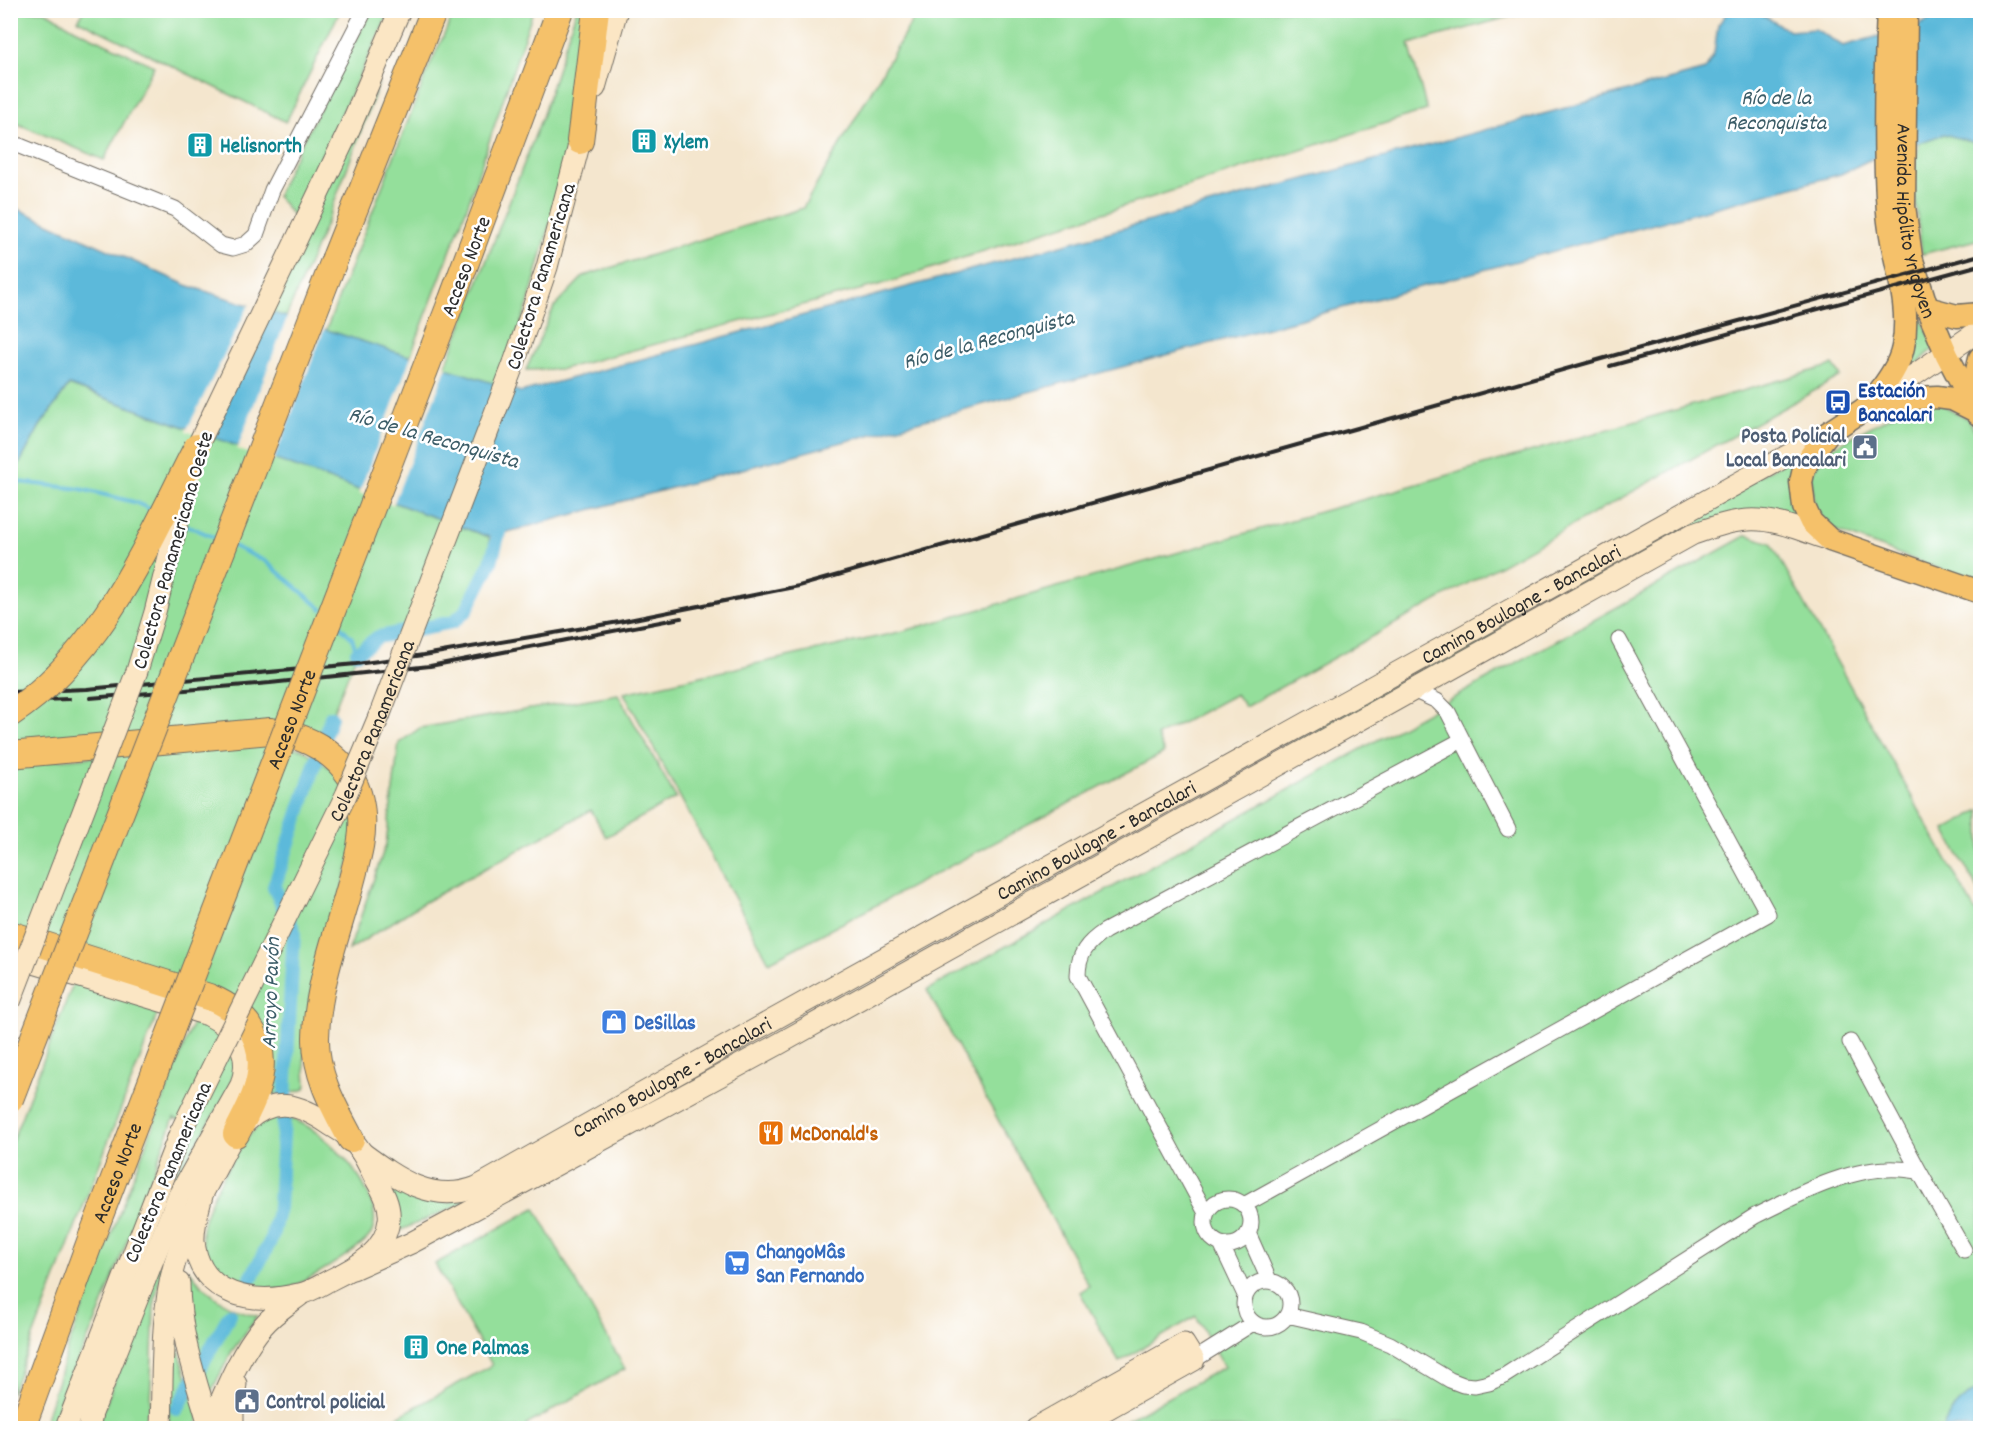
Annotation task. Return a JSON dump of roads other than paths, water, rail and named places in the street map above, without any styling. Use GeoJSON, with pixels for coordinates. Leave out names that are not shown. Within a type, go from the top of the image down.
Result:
{"type":"FeatureCollection","features":[{"type":"Feature","properties":{"kind":"highway"},"geometry":{"type":"LineString","coordinates":[[10,1099],[335,258],[434,10]]}},
{"type":"Feature","properties":{"kind":"highway","name":"Acceso Norte"},"geometry":{"type":"LineString","coordinates":[[21,1428],[92,1236],[451,302],[560,10]]}},
{"type":"Feature","properties":{"kind":"highway"},"geometry":{"type":"LineString","coordinates":[[580,141],[596,10]]}},
{"type":"Feature","properties":{"kind":"highway"},"geometry":{"type":"LineString","coordinates":[[10,714],[39,694],[54,680],[98,625],[130,574],[197,447]]}},
{"type":"Feature","properties":{"kind":"highway"},"geometry":{"type":"LineString","coordinates":[[10,755],[260,732],[285,733],[310,741],[334,757],[350,777],[357,793],[362,814],[362,832],[358,856],[322,990],[316,1039],[318,1066],[325,1087],[356,1146]]}},
{"type":"Feature","properties":{"kind":"highway"},"geometry":{"type":"LineString","coordinates":[[10,934],[209,997],[230,1006],[250,1027],[257,1041],[260,1068],[256,1092],[236,1134]]}},
{"type":"Feature","properties":{"kind":"main road","name":"Colectora Panamericana Oeste"},"geometry":{"type":"LineString","coordinates":[[10,1002],[137,671],[155,612],[197,447],[348,132],[400,10]]}},
{"type":"Feature","properties":{"kind":"main road","name":"Colectora Panamericana"},"geometry":{"type":"LineString","coordinates":[[66,1428],[180,1133],[346,795],[380,714],[514,363],[547,267],[617,10]]}},
{"type":"Feature","properties":{"kind":"main road","name":"Avenida Hipólito Yrigoyen"},"geometry":{"type":"LineString","coordinates":[[1869,406],[1895,367],[1903,350],[1906,319],[1903,287],[1890,234],[1895,164],[1894,12]]}},
{"type":"Feature","properties":{"kind":"main road","name":"Avenida Hipólito Yrigoyen"},"geometry":{"type":"LineString","coordinates":[[1895,164],[1911,257],[1927,308],[1947,355],[1978,404]]}},
{"type":"Feature","properties":{"kind":"main road"},"geometry":{"type":"LineString","coordinates":[[1927,308],[1958,316],[1980,314]]}},
{"type":"Feature","properties":{"kind":"main road"},"geometry":{"type":"LineString","coordinates":[[1980,330],[1947,355],[1828,433],[1811,455],[1801,482],[1804,507],[1811,522],[1830,540],[1980,592]]}},
{"type":"Feature","properties":{"kind":"main road"},"geometry":{"type":"LineString","coordinates":[[1869,406],[1937,397],[1978,404],[1976,375],[1980,358]]}},
{"type":"Feature","properties":{"kind":"main road","name":"Camino Boulogne - Bancalari"},"geometry":{"type":"LineString","coordinates":[[356,1146],[395,1177],[428,1191],[452,1194],[477,1187],[802,1003],[1828,433]]}},
{"type":"Feature","properties":{"kind":"main road","name":"Camino Boulogne - Bancalari"},"geometry":{"type":"LineString","coordinates":[[353,1269],[411,1243],[771,1048],[1693,534],[1749,520],[1767,521],[1830,540]]}},
{"type":"Feature","properties":{"kind":"main road"},"geometry":{"type":"LineString","coordinates":[[10,956],[208,1014],[227,1026],[236,1036],[244,1052],[245,1071],[241,1086],[177,1197],[92,1413],[89,1428]]}},
{"type":"Feature","properties":{"kind":"main road"},"geometry":{"type":"LineString","coordinates":[[161,1428],[166,1311],[171,1275],[181,1244],[203,1192],[236,1134],[247,1121],[269,1108],[291,1106],[313,1114],[356,1146],[385,1197],[389,1220],[385,1235],[375,1251],[353,1269],[302,1294],[264,1325],[244,1355],[210,1428]]}},
{"type":"Feature","properties":{"kind":"main road"},"geometry":{"type":"LineString","coordinates":[[203,1192],[194,1242],[201,1266],[213,1281],[228,1291],[252,1299],[273,1299],[302,1294]]}},
{"type":"Feature","properties":{"kind":"main road"},"geometry":{"type":"LineString","coordinates":[[181,1244],[179,1296],[189,1362],[210,1428]]}},
{"type":"Feature","properties":{"kind":"main road"},"geometry":{"type":"LineString","coordinates":[[1035,1428],[1189,1352]]}},
{"type":"Feature","properties":{"kind":"main road"},"geometry":{"type":"LineString","coordinates":[[1073,1428],[1189,1352]]}},
{"type":"Feature","properties":{"kind":"main road"},"geometry":{"type":"LineString","coordinates":[[233,1428],[233,1400],[244,1355]]}},
{"type":"Feature","properties":{"kind":"main road"},"geometry":{"type":"LineString","coordinates":[[155,1428],[162,1404]]}},
{"type":"Feature","properties":{"kind":"street"},"geometry":{"type":"LineString","coordinates":[[10,142],[175,209],[221,245],[239,247],[251,241],[256,235],[277,179],[365,10]]}},
{"type":"Feature","properties":{"kind":"street"},"geometry":{"type":"LineString","coordinates":[[1244,1205],[1768,914],[1619,640]]}},
{"type":"Feature","properties":{"kind":"street"},"geometry":{"type":"LineString","coordinates":[[1413,690],[1437,700],[1448,712],[1508,829]]}},
{"type":"Feature","properties":{"kind":"street"},"geometry":{"type":"LineString","coordinates":[[1206,1213],[1216,1202],[1223,1199],[1238,1200],[1244,1205],[1251,1218],[1248,1233],[1237,1244],[1221,1244],[1214,1241],[1205,1228],[1206,1213],[1078,976],[1079,960],[1083,950],[1105,931],[1462,740]]}},
{"type":"Feature","properties":{"kind":"street"},"geometry":{"type":"LineString","coordinates":[[1850,1042],[1964,1250]]}},
{"type":"Feature","properties":{"kind":"street"},"geometry":{"type":"LineString","coordinates":[[1287,1315],[1344,1327],[1371,1336],[1390,1344],[1450,1380],[1475,1386],[1489,1383],[1504,1376],[1745,1222],[1798,1194],[1848,1176],[1886,1169],[1919,1171]]}},
{"type":"Feature","properties":{"kind":"street"},"geometry":{"type":"LineString","coordinates":[[1221,1244],[1245,1295],[1244,1310],[1253,1323],[1260,1327],[1276,1326],[1287,1315],[1290,1308],[1287,1293],[1283,1287],[1269,1280],[1248,1233]]}},
{"type":"Feature","properties":{"kind":"street"},"geometry":{"type":"LineString","coordinates":[[1245,1295],[1255,1284],[1269,1280]]}},
{"type":"Feature","properties":{"kind":"street"},"geometry":{"type":"LineString","coordinates":[[1189,1352],[1253,1323]]}},
{"type":"Feature","properties":{"kind":"water","name":"Río de la Reconquista"},"geometry":{"type":"Polygon","coordinates":[[[1756,11],[1789,31],[1815,29],[1843,46],[1919,25],[1947,11],[1980,11],[1980,141],[1976,143],[1944,134],[1867,161],[1841,174],[489,537],[69,385],[40,426],[11,479],[11,206],[186,285],[521,392],[1705,70],[1714,54],[1718,25],[1727,13],[1756,11]]]}},
{"type":"Feature","properties":{"kind":"water"},"geometry":{"type":"Polygon","coordinates":[[[1980,1390],[1980,1428],[1943,1428],[1957,1404],[1980,1390]]]}},
{"type":"Feature","properties":{"kind":"waterway"},"geometry":{"type":"LineString","coordinates":[[10,481],[81,489],[134,502],[155,511]]}},
{"type":"Feature","properties":{"kind":"waterway","name":"Arroyo Pavón"},"geometry":{"type":"LineString","coordinates":[[357,653],[378,637],[453,622],[466,611],[491,562],[503,518]]}},
{"type":"Feature","properties":{"kind":"waterway"},"geometry":{"type":"LineString","coordinates":[[184,524],[218,539]]}},
{"type":"Feature","properties":{"kind":"waterway"},"geometry":{"type":"LineString","coordinates":[[233,546],[265,561],[322,609]]}},
{"type":"Feature","properties":{"kind":"waterway"},"geometry":{"type":"LineString","coordinates":[[338,624],[352,638],[357,653]]}},
{"type":"Feature","properties":{"kind":"waterway","name":"Arroyo Pavón"},"geometry":{"type":"LineString","coordinates":[[251,1278],[271,1240],[279,1207],[294,931],[274,887],[331,717]]}},
{"type":"Feature","properties":{"kind":"waterway","name":"Arroyo Pavón"},"geometry":{"type":"LineString","coordinates":[[177,1409],[230,1314]]}},
{"type":"Feature","properties":{"kind":"railway"},"geometry":{"type":"LineString","coordinates":[[10,692],[87,689],[356,664],[424,655],[619,622],[799,586],[1633,350],[1980,255]]}},
{"type":"Feature","properties":{"kind":"railway"},"geometry":{"type":"LineString","coordinates":[[1610,366],[1980,265]]}},
{"type":"Feature","properties":{"kind":"railway"},"geometry":{"type":"LineString","coordinates":[[90,698],[270,683],[430,666],[681,618]]}},
{"type":"Feature","properties":{"kind":"railway"},"geometry":{"type":"LineString","coordinates":[[10,701],[69,699]]}},
{"type":"Feature","properties":{"kind":"place","name":"Xylem"},"geometry":{"type":"Point","coordinates":[644,141]}},
{"type":"Feature","properties":{"kind":"place","name":"Helisnorth"},"geometry":{"type":"Point","coordinates":[200,145]}},
{"type":"Feature","properties":{"kind":"place","name":"Estación Bancalari"},"geometry":{"type":"Point","coordinates":[1838,402]}},
{"type":"Feature","properties":{"kind":"place","name":"Posta Policial Local Bancalari"},"geometry":{"type":"Point","coordinates":[1865,447]}},
{"type":"Feature","properties":{"kind":"place","name":"DeSillas"},"geometry":{"type":"Point","coordinates":[614,1022]}},
{"type":"Feature","properties":{"kind":"place","name":"McDonald's"},"geometry":{"type":"Point","coordinates":[771,1133]}},
{"type":"Feature","properties":{"kind":"place","name":"ChangoMâs San Fernando"},"geometry":{"type":"Point","coordinates":[737,1263]}},
{"type":"Feature","properties":{"kind":"place","name":"One Palmas"},"geometry":{"type":"Point","coordinates":[416,1347]}},
{"type":"Feature","properties":{"kind":"place","name":"Control policial"},"geometry":{"type":"Point","coordinates":[247,1401]}}]}
